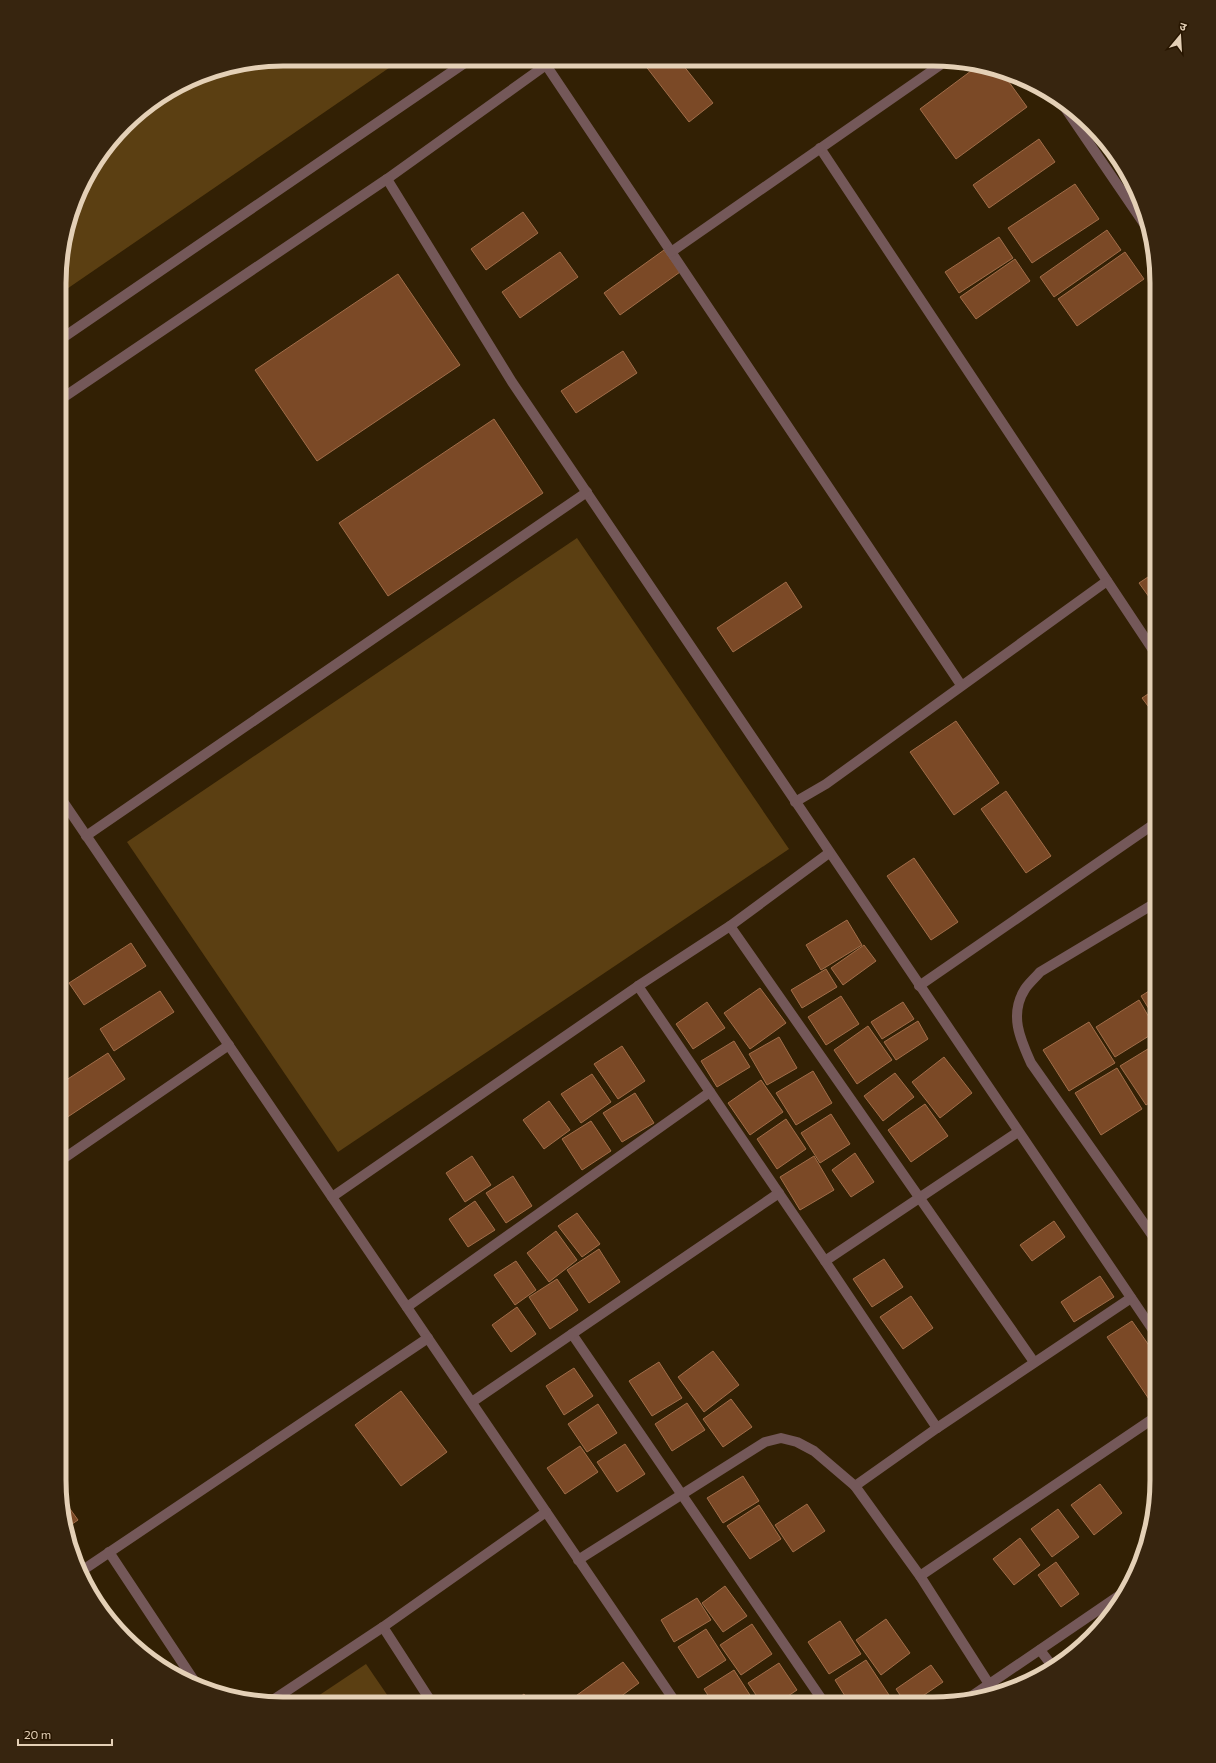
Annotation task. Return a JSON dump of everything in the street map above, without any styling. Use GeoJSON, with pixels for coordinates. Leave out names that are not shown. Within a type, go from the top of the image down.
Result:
{"type":"FeatureCollection","features":[{"type":"Feature","properties":{"kind":"street"},"geometry":{"type":"LineString","coordinates":[[66,337],[460,66]]}},
{"type":"Feature","properties":{"kind":"street"},"geometry":{"type":"LineString","coordinates":[[66,396],[387,179],[544,66]]}},
{"type":"Feature","properties":{"kind":"street"},"geometry":{"type":"LineString","coordinates":[[553,66],[671,252],[961,685]]}},
{"type":"Feature","properties":{"kind":"street"},"geometry":{"type":"LineString","coordinates":[[671,252],[939,66]]}},
{"type":"Feature","properties":{"kind":"street"},"geometry":{"type":"LineString","coordinates":[[1071,116],[1139,217]]}},
{"type":"Feature","properties":{"kind":"street"},"geometry":{"type":"LineString","coordinates":[[820,148],[1150,646]]}},
{"type":"Feature","properties":{"kind":"street"},"geometry":{"type":"LineString","coordinates":[[387,179],[512,382],[1150,1326]]}},
{"type":"Feature","properties":{"kind":"street"},"geometry":{"type":"LineString","coordinates":[[86,836],[586,492]]}},
{"type":"Feature","properties":{"kind":"street"},"geometry":{"type":"LineString","coordinates":[[795,802],[826,784],[961,685],[1107,582]]}},
{"type":"Feature","properties":{"kind":"street"},"geometry":{"type":"LineString","coordinates":[[66,806],[672,1697]]}},
{"type":"Feature","properties":{"kind":"street"},"geometry":{"type":"LineString","coordinates":[[919,986],[1150,827]]}},
{"type":"Feature","properties":{"kind":"street"},"geometry":{"type":"LineString","coordinates":[[332,1197],[638,986],[730,926],[829,853]]}},
{"type":"Feature","properties":{"kind":"street"},"geometry":{"type":"LineString","coordinates":[[1150,906],[1040,972],[1025,988],[1017,1007],[1018,1035],[1031,1063],[1150,1232]]}},
{"type":"Feature","properties":{"kind":"street"},"geometry":{"type":"LineString","coordinates":[[730,926],[1034,1362]]}},
{"type":"Feature","properties":{"kind":"street"},"geometry":{"type":"LineString","coordinates":[[638,986],[825,1261],[936,1428]]}},
{"type":"Feature","properties":{"kind":"street"},"geometry":{"type":"LineString","coordinates":[[66,1154],[229,1045]]}},
{"type":"Feature","properties":{"kind":"street"},"geometry":{"type":"LineString","coordinates":[[407,1307],[710,1092]]}},
{"type":"Feature","properties":{"kind":"street"},"geometry":{"type":"LineString","coordinates":[[825,1261],[1018,1132]]}},
{"type":"Feature","properties":{"kind":"street"},"geometry":{"type":"LineString","coordinates":[[472,1402],[779,1193]]}},
{"type":"Feature","properties":{"kind":"street"},"geometry":{"type":"LineString","coordinates":[[855,1486],[936,1428],[1131,1298]]}},
{"type":"Feature","properties":{"kind":"street"},"geometry":{"type":"LineString","coordinates":[[572,1334],[820,1697]]}},
{"type":"Feature","properties":{"kind":"street"},"geometry":{"type":"LineString","coordinates":[[85,1568],[428,1338]]}},
{"type":"Feature","properties":{"kind":"street"},"geometry":{"type":"LineString","coordinates":[[920,1576],[1150,1420]]}},
{"type":"Feature","properties":{"kind":"street"},"geometry":{"type":"LineString","coordinates":[[578,1560],[765,1442],[781,1438],[797,1442],[814,1450],[855,1486],[920,1576],[989,1684]]}},
{"type":"Feature","properties":{"kind":"street"},"geometry":{"type":"LineString","coordinates":[[277,1697],[383,1626],[546,1512]]}},
{"type":"Feature","properties":{"kind":"street"},"geometry":{"type":"LineString","coordinates":[[109,1552],[193,1677]]}},
{"type":"Feature","properties":{"kind":"street"},"geometry":{"type":"LineString","coordinates":[[977,1693],[1114,1599]]}},
{"type":"Feature","properties":{"kind":"street"},"geometry":{"type":"LineString","coordinates":[[383,1626],[428,1697]]}},
{"type":"Feature","properties":{"kind":"street"},"geometry":{"type":"LineString","coordinates":[[1040,1650],[1050,1663]]}},
{"type":"Feature","properties":{"kind":"shaded area"},"geometry":{"type":"Polygon","coordinates":[[[269,66],[392,66],[66,290],[66,269],[73,227],[88,187],[103,162],[129,129],[162,103],[187,88],[227,73],[241,70],[269,66]]]}},
{"type":"Feature","properties":{"kind":"shaded area"},"geometry":{"type":"Polygon","coordinates":[[[577,538],[789,849],[338,1152],[127,842],[577,538]]]}},
{"type":"Feature","properties":{"kind":"shaded area"},"geometry":{"type":"Polygon","coordinates":[[[366,1664],[389,1697],[316,1697],[366,1664]]]}},
{"type":"Feature","properties":{"kind":"building"},"geometry":{"type":"Polygon","coordinates":[[[646,66],[684,66],[713,103],[689,122],[646,66]]]}},
{"type":"Feature","properties":{"kind":"building"},"geometry":{"type":"Polygon","coordinates":[[[973,70],[989,73],[1007,80],[1027,107],[956,159],[920,109],[973,70]]]}},
{"type":"Feature","properties":{"kind":"building"},"geometry":{"type":"Polygon","coordinates":[[[1039,139],[1055,162],[989,208],[973,185],[1039,139]]]}},
{"type":"Feature","properties":{"kind":"building"},"geometry":{"type":"Polygon","coordinates":[[[1075,184],[1099,219],[1032,263],[1008,228],[1075,184]]]}},
{"type":"Feature","properties":{"kind":"building"},"geometry":{"type":"Polygon","coordinates":[[[523,212],[538,233],[486,270],[471,249],[523,212]]]}},
{"type":"Feature","properties":{"kind":"building"},"geometry":{"type":"Polygon","coordinates":[[[1107,230],[1121,250],[1054,297],[1040,277],[1107,230]]]}},
{"type":"Feature","properties":{"kind":"building"},"geometry":{"type":"Polygon","coordinates":[[[999,237],[1013,258],[959,293],[945,272],[999,237]]]}},
{"type":"Feature","properties":{"kind":"building"},"geometry":{"type":"Polygon","coordinates":[[[664,250],[680,272],[620,315],[604,293],[664,250]]]}},
{"type":"Feature","properties":{"kind":"building"},"geometry":{"type":"Polygon","coordinates":[[[560,252],[578,277],[520,318],[502,292],[560,252]]]}},
{"type":"Feature","properties":{"kind":"building"},"geometry":{"type":"Polygon","coordinates":[[[1125,252],[1144,279],[1077,326],[1058,299],[1125,252]]]}},
{"type":"Feature","properties":{"kind":"building"},"geometry":{"type":"Polygon","coordinates":[[[1015,259],[1030,281],[976,319],[960,297],[1015,259]]]}},
{"type":"Feature","properties":{"kind":"building"},"geometry":{"type":"Polygon","coordinates":[[[398,274],[460,365],[317,461],[255,370],[398,274]]]}},
{"type":"Feature","properties":{"kind":"building"},"geometry":{"type":"Polygon","coordinates":[[[623,351],[637,373],[576,413],[561,391],[623,351]]]}},
{"type":"Feature","properties":{"kind":"building"},"geometry":{"type":"Polygon","coordinates":[[[494,419],[543,493],[388,596],[339,523],[494,419]]]}},
{"type":"Feature","properties":{"kind":"building"},"geometry":{"type":"Polygon","coordinates":[[[1150,576],[1150,598],[1139,583],[1150,576]]]}},
{"type":"Feature","properties":{"kind":"building"},"geometry":{"type":"Polygon","coordinates":[[[786,582],[802,607],[733,652],[717,628],[786,582]]]}},
{"type":"Feature","properties":{"kind":"building"},"geometry":{"type":"Polygon","coordinates":[[[1150,693],[1150,709],[1142,698],[1150,693]]]}},
{"type":"Feature","properties":{"kind":"building"},"geometry":{"type":"Polygon","coordinates":[[[956,721],[999,783],[954,815],[910,752],[956,721]]]}},
{"type":"Feature","properties":{"kind":"building"},"geometry":{"type":"Polygon","coordinates":[[[1006,791],[1051,856],[1026,873],[981,809],[1006,791]]]}},
{"type":"Feature","properties":{"kind":"building"},"geometry":{"type":"Polygon","coordinates":[[[914,858],[958,922],[931,940],[887,876],[914,858]]]}},
{"type":"Feature","properties":{"kind":"building"},"geometry":{"type":"Polygon","coordinates":[[[847,920],[862,945],[821,970],[806,945],[847,920]]]}},
{"type":"Feature","properties":{"kind":"building"},"geometry":{"type":"Polygon","coordinates":[[[131,943],[146,966],[84,1005],[69,983],[131,943]]]}},
{"type":"Feature","properties":{"kind":"building"},"geometry":{"type":"Polygon","coordinates":[[[864,945],[876,961],[843,985],[831,968],[864,945]]]}},
{"type":"Feature","properties":{"kind":"building"},"geometry":{"type":"Polygon","coordinates":[[[826,969],[837,987],[802,1008],[791,990],[826,969]]]}},
{"type":"Feature","properties":{"kind":"building"},"geometry":{"type":"Polygon","coordinates":[[[760,988],[786,1023],[750,1049],[724,1013],[760,988]]]}},
{"type":"Feature","properties":{"kind":"building"},"geometry":{"type":"Polygon","coordinates":[[[1150,990],[1150,1011],[1141,996],[1150,990]]]}},
{"type":"Feature","properties":{"kind":"building"},"geometry":{"type":"Polygon","coordinates":[[[160,991],[174,1012],[114,1051],[100,1029],[160,991]]]}},
{"type":"Feature","properties":{"kind":"building"},"geometry":{"type":"Polygon","coordinates":[[[841,996],[859,1024],[826,1045],[808,1017],[841,996]]]}},
{"type":"Feature","properties":{"kind":"building"},"geometry":{"type":"Polygon","coordinates":[[[1139,1000],[1150,1019],[1150,1035],[1115,1057],[1096,1027],[1139,1000]]]}},
{"type":"Feature","properties":{"kind":"building"},"geometry":{"type":"Polygon","coordinates":[[[707,1002],[725,1028],[693,1049],[676,1024],[707,1002]]]}},
{"type":"Feature","properties":{"kind":"building"},"geometry":{"type":"Polygon","coordinates":[[[903,1002],[914,1019],[882,1039],[871,1022],[903,1002]]]}},
{"type":"Feature","properties":{"kind":"building"},"geometry":{"type":"Polygon","coordinates":[[[918,1021],[928,1039],[896,1060],[884,1042],[918,1021]]]}},
{"type":"Feature","properties":{"kind":"building"},"geometry":{"type":"Polygon","coordinates":[[[1089,1022],[1115,1063],[1069,1091],[1043,1050],[1089,1022]]]}},
{"type":"Feature","properties":{"kind":"building"},"geometry":{"type":"Polygon","coordinates":[[[868,1026],[892,1060],[857,1084],[834,1050],[868,1026]]]}},
{"type":"Feature","properties":{"kind":"building"},"geometry":{"type":"Polygon","coordinates":[[[779,1037],[797,1068],[767,1085],[749,1054],[779,1037]]]}},
{"type":"Feature","properties":{"kind":"building"},"geometry":{"type":"Polygon","coordinates":[[[734,1041],[750,1067],[717,1087],[701,1061],[734,1041]]]}},
{"type":"Feature","properties":{"kind":"building"},"geometry":{"type":"Polygon","coordinates":[[[622,1046],[645,1081],[618,1099],[594,1064],[622,1046]]]}},
{"type":"Feature","properties":{"kind":"building"},"geometry":{"type":"Polygon","coordinates":[[[1150,1048],[1150,1102],[1146,1105],[1120,1066],[1150,1048]]]}},
{"type":"Feature","properties":{"kind":"building"},"geometry":{"type":"Polygon","coordinates":[[[108,1053],[125,1079],[66,1118],[66,1080],[108,1053]]]}},
{"type":"Feature","properties":{"kind":"building"},"geometry":{"type":"Polygon","coordinates":[[[944,1057],[972,1093],[940,1118],[912,1082],[944,1057]]]}},
{"type":"Feature","properties":{"kind":"building"},"geometry":{"type":"Polygon","coordinates":[[[1117,1068],[1142,1109],[1101,1135],[1075,1093],[1117,1068]]]}},
{"type":"Feature","properties":{"kind":"building"},"geometry":{"type":"Polygon","coordinates":[[[813,1071],[832,1103],[796,1125],[776,1093],[813,1071]]]}},
{"type":"Feature","properties":{"kind":"building"},"geometry":{"type":"Polygon","coordinates":[[[895,1073],[914,1097],[883,1121],[864,1096],[895,1073]]]}},
{"type":"Feature","properties":{"kind":"building"},"geometry":{"type":"Polygon","coordinates":[[[592,1074],[611,1102],[581,1123],[561,1094],[592,1074]]]}},
{"type":"Feature","properties":{"kind":"building"},"geometry":{"type":"Polygon","coordinates":[[[761,1080],[783,1112],[750,1135],[728,1103],[761,1080]]]}},
{"type":"Feature","properties":{"kind":"building"},"geometry":{"type":"Polygon","coordinates":[[[635,1093],[654,1123],[622,1142],[603,1113],[635,1093]]]}},
{"type":"Feature","properties":{"kind":"building"},"geometry":{"type":"Polygon","coordinates":[[[549,1101],[570,1130],[544,1149],[523,1120],[549,1101]]]}},
{"type":"Feature","properties":{"kind":"building"},"geometry":{"type":"Polygon","coordinates":[[[925,1104],[948,1136],[911,1162],[888,1130],[925,1104]]]}},
{"type":"Feature","properties":{"kind":"building"},"geometry":{"type":"Polygon","coordinates":[[[831,1114],[850,1144],[820,1163],[801,1133],[831,1114]]]}},
{"type":"Feature","properties":{"kind":"building"},"geometry":{"type":"Polygon","coordinates":[[[786,1119],[806,1149],[777,1169],[757,1139],[786,1119]]]}},
{"type":"Feature","properties":{"kind":"building"},"geometry":{"type":"Polygon","coordinates":[[[591,1121],[611,1151],[582,1170],[562,1139],[591,1121]]]}},
{"type":"Feature","properties":{"kind":"building"},"geometry":{"type":"Polygon","coordinates":[[[855,1153],[874,1182],[851,1197],[832,1170],[855,1153]]]}},
{"type":"Feature","properties":{"kind":"building"},"geometry":{"type":"Polygon","coordinates":[[[472,1156],[491,1185],[465,1202],[446,1173],[472,1156]]]}},
{"type":"Feature","properties":{"kind":"building"},"geometry":{"type":"Polygon","coordinates":[[[814,1156],[834,1190],[800,1210],[780,1177],[814,1156]]]}},
{"type":"Feature","properties":{"kind":"building"},"geometry":{"type":"Polygon","coordinates":[[[513,1176],[532,1206],[506,1223],[486,1193],[513,1176]]]}},
{"type":"Feature","properties":{"kind":"building"},"geometry":{"type":"Polygon","coordinates":[[[475,1201],[495,1230],[468,1247],[449,1219],[475,1201]]]}},
{"type":"Feature","properties":{"kind":"building"},"geometry":{"type":"Polygon","coordinates":[[[577,1213],[600,1244],[582,1257],[558,1226],[577,1213]]]}},
{"type":"Feature","properties":{"kind":"building"},"geometry":{"type":"Polygon","coordinates":[[[1054,1221],[1065,1237],[1032,1261],[1020,1245],[1054,1221]]]}},
{"type":"Feature","properties":{"kind":"building"},"geometry":{"type":"Polygon","coordinates":[[[556,1231],[577,1260],[549,1282],[527,1253],[556,1231]]]}},
{"type":"Feature","properties":{"kind":"building"},"geometry":{"type":"Polygon","coordinates":[[[599,1249],[620,1282],[589,1303],[567,1270],[599,1249]]]}},
{"type":"Feature","properties":{"kind":"building"},"geometry":{"type":"Polygon","coordinates":[[[884,1259],[903,1287],[872,1307],[853,1279],[884,1259]]]}},
{"type":"Feature","properties":{"kind":"building"},"geometry":{"type":"Polygon","coordinates":[[[516,1261],[536,1290],[515,1305],[494,1275],[516,1261]]]}},
{"type":"Feature","properties":{"kind":"building"},"geometry":{"type":"Polygon","coordinates":[[[1100,1276],[1114,1297],[1074,1322],[1061,1302],[1100,1276]]]}},
{"type":"Feature","properties":{"kind":"building"},"geometry":{"type":"Polygon","coordinates":[[[557,1279],[578,1310],[550,1329],[529,1297],[557,1279]]]}},
{"type":"Feature","properties":{"kind":"building"},"geometry":{"type":"Polygon","coordinates":[[[911,1296],[933,1328],[903,1349],[880,1317],[911,1296]]]}},
{"type":"Feature","properties":{"kind":"building"},"geometry":{"type":"Polygon","coordinates":[[[517,1307],[536,1334],[511,1352],[492,1325],[517,1307]]]}},
{"type":"Feature","properties":{"kind":"building"},"geometry":{"type":"Polygon","coordinates":[[[1132,1321],[1150,1347],[1150,1401],[1107,1337],[1132,1321]]]}},
{"type":"Feature","properties":{"kind":"building"},"geometry":{"type":"Polygon","coordinates":[[[713,1351],[739,1385],[704,1412],[678,1377],[713,1351]]]}},
{"type":"Feature","properties":{"kind":"building"},"geometry":{"type":"Polygon","coordinates":[[[659,1362],[682,1398],[652,1416],[629,1381],[659,1362]]]}},
{"type":"Feature","properties":{"kind":"building"},"geometry":{"type":"Polygon","coordinates":[[[574,1368],[593,1396],[564,1415],[546,1386],[574,1368]]]}},
{"type":"Feature","properties":{"kind":"building"},"geometry":{"type":"Polygon","coordinates":[[[401,1391],[447,1452],[401,1486],[355,1425],[401,1391]]]}},
{"type":"Feature","properties":{"kind":"building"},"geometry":{"type":"Polygon","coordinates":[[[731,1399],[752,1427],[723,1447],[703,1419],[731,1399]]]}},
{"type":"Feature","properties":{"kind":"building"},"geometry":{"type":"Polygon","coordinates":[[[687,1403],[705,1430],[672,1451],[655,1424],[687,1403]]]}},
{"type":"Feature","properties":{"kind":"building"},"geometry":{"type":"Polygon","coordinates":[[[598,1404],[617,1433],[587,1452],[568,1424],[598,1404]]]}},
{"type":"Feature","properties":{"kind":"building"},"geometry":{"type":"Polygon","coordinates":[[[625,1444],[645,1474],[617,1492],[597,1462],[625,1444]]]}},
{"type":"Feature","properties":{"kind":"building"},"geometry":{"type":"Polygon","coordinates":[[[580,1446],[598,1472],[565,1494],[547,1468],[580,1446]]]}},
{"type":"Feature","properties":{"kind":"building"},"geometry":{"type":"Polygon","coordinates":[[[743,1476],[759,1501],[723,1523],[707,1498],[743,1476]]]}},
{"type":"Feature","properties":{"kind":"building"},"geometry":{"type":"Polygon","coordinates":[[[1100,1484],[1122,1513],[1094,1535],[1071,1505],[1100,1484]]]}},
{"type":"Feature","properties":{"kind":"building"},"geometry":{"type":"Polygon","coordinates":[[[807,1504],[825,1531],[793,1552],[775,1525],[807,1504]]]}},
{"type":"Feature","properties":{"kind":"building"},"geometry":{"type":"Polygon","coordinates":[[[759,1505],[781,1539],[750,1559],[727,1526],[759,1505]]]}},
{"type":"Feature","properties":{"kind":"building"},"geometry":{"type":"Polygon","coordinates":[[[68,1506],[78,1520],[71,1525],[68,1506]]]}},
{"type":"Feature","properties":{"kind":"building"},"geometry":{"type":"Polygon","coordinates":[[[1058,1509],[1079,1537],[1052,1557],[1031,1529],[1058,1509]]]}},
{"type":"Feature","properties":{"kind":"building"},"geometry":{"type":"Polygon","coordinates":[[[1020,1538],[1040,1565],[1014,1585],[993,1559],[1020,1538]]]}},
{"type":"Feature","properties":{"kind":"building"},"geometry":{"type":"Polygon","coordinates":[[[1056,1562],[1079,1594],[1061,1607],[1038,1575],[1056,1562]]]}},
{"type":"Feature","properties":{"kind":"building"},"geometry":{"type":"Polygon","coordinates":[[[725,1586],[747,1616],[723,1632],[702,1603],[725,1586]]]}},
{"type":"Feature","properties":{"kind":"building"},"geometry":{"type":"Polygon","coordinates":[[[697,1598],[711,1620],[674,1642],[661,1620],[697,1598]]]}},
{"type":"Feature","properties":{"kind":"building"},"geometry":{"type":"Polygon","coordinates":[[[886,1619],[910,1653],[881,1675],[856,1640],[886,1619]]]}},
{"type":"Feature","properties":{"kind":"building"},"geometry":{"type":"Polygon","coordinates":[[[840,1621],[861,1654],[829,1674],[808,1642],[840,1621]]]}},
{"type":"Feature","properties":{"kind":"building"},"geometry":{"type":"Polygon","coordinates":[[[752,1624],[772,1654],[741,1675],[720,1645],[752,1624]]]}},
{"type":"Feature","properties":{"kind":"building"},"geometry":{"type":"Polygon","coordinates":[[[706,1629],[726,1660],[698,1678],[678,1647],[706,1629]]]}},
{"type":"Feature","properties":{"kind":"building"},"geometry":{"type":"Polygon","coordinates":[[[866,1660],[889,1695],[886,1697],[846,1697],[835,1680],[866,1660]]]}},
{"type":"Feature","properties":{"kind":"building"},"geometry":{"type":"Polygon","coordinates":[[[623,1662],[639,1683],[620,1697],[574,1697],[623,1662]]]}},
{"type":"Feature","properties":{"kind":"building"},"geometry":{"type":"Polygon","coordinates":[[[779,1663],[797,1690],[786,1697],[757,1697],[748,1683],[779,1663]]]}},
{"type":"Feature","properties":{"kind":"building"},"geometry":{"type":"Polygon","coordinates":[[[931,1665],[943,1682],[921,1697],[901,1697],[896,1689],[931,1665]]]}},
{"type":"Feature","properties":{"kind":"building"},"geometry":{"type":"Polygon","coordinates":[[[734,1670],[751,1697],[709,1697],[704,1689],[734,1670]]]}}]}
